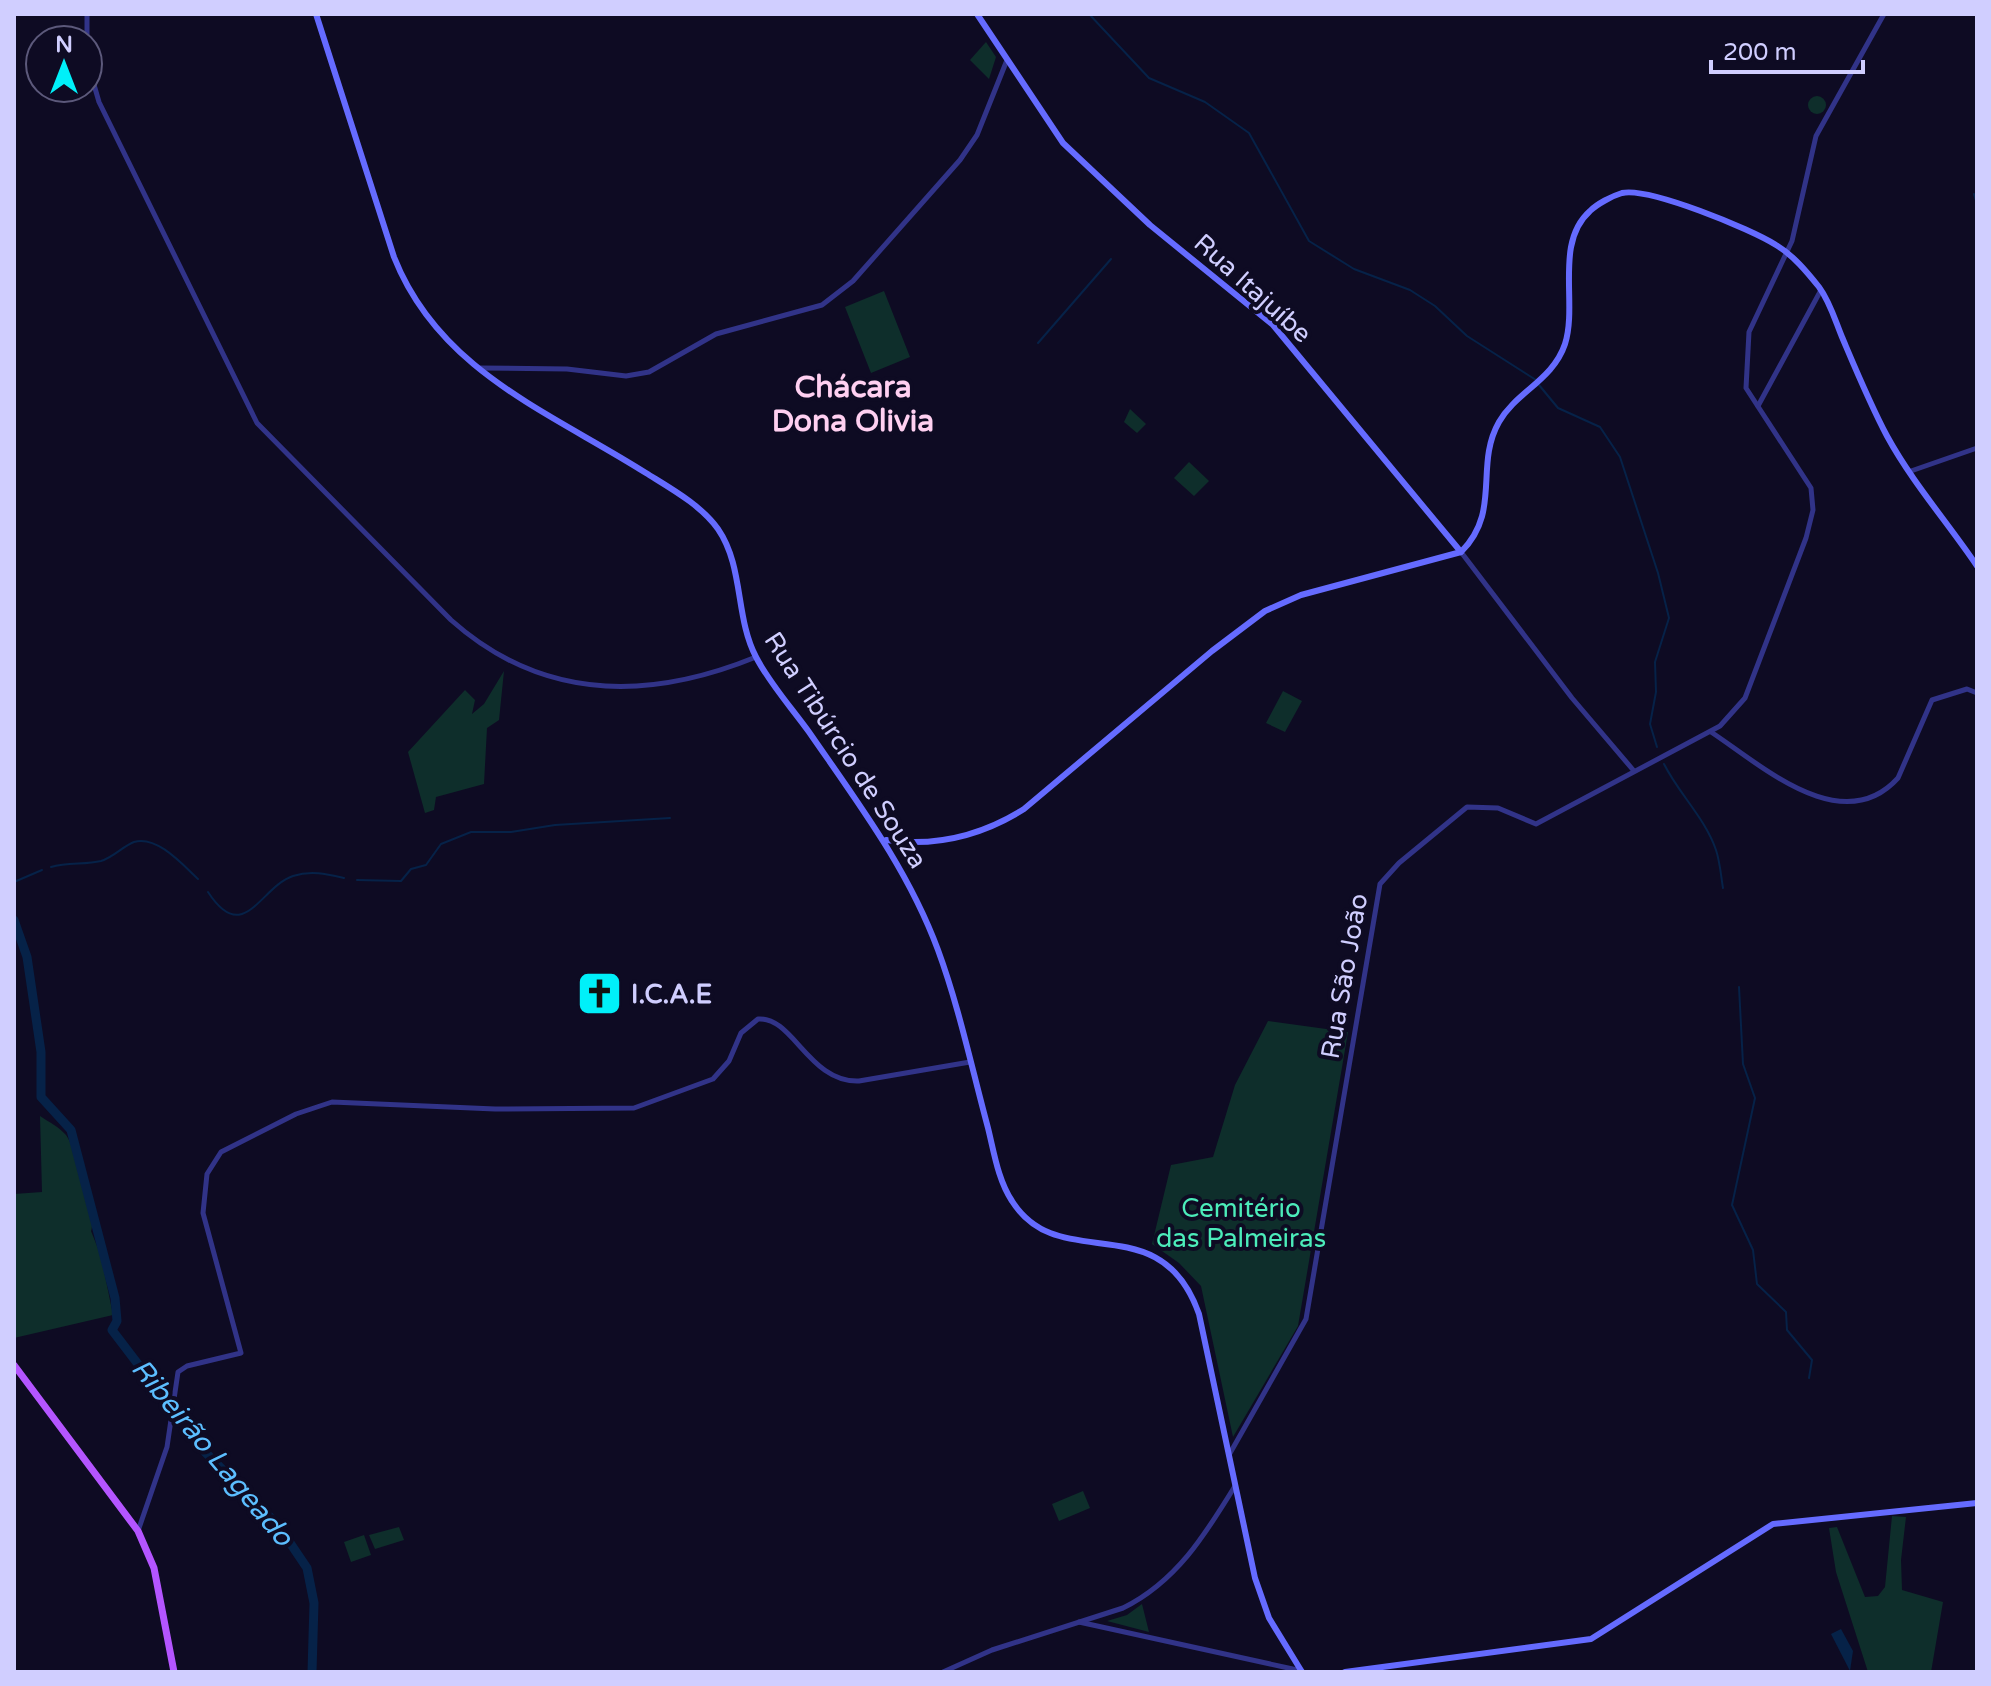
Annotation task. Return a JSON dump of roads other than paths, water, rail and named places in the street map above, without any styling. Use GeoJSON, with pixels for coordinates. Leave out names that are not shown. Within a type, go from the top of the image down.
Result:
{"type":"FeatureCollection","features":[{"type":"Feature","properties":{"kind":"main road","name":"Rua Tibúrcio de Souza"},"geometry":{"type":"LineString","coordinates":[[316,14],[394,257],[422,314],[445,342],[475,368],[656,480],[712,521],[731,555],[739,604],[756,657],[886,840],[910,883],[937,946],[1000,1175],[1012,1203],[1034,1225],[1046,1232],[1153,1254],[1170,1266],[1188,1288],[1199,1314],[1260,1596],[1274,1628],[1302,1672]]}},
{"type":"Feature","properties":{"kind":"main road","name":"Rua Itajuíbe"},"geometry":{"type":"LineString","coordinates":[[977,14],[1063,143],[1150,225],[1270,322],[1294,347],[1461,552]]}},
{"type":"Feature","properties":{"kind":"main road"},"geometry":{"type":"LineString","coordinates":[[886,840],[940,842],[1002,823],[1024,809],[1219,644],[1265,611],[1301,595],[1461,552],[1476,536],[1485,513],[1492,436],[1505,413],[1547,374],[1560,355],[1567,332],[1570,246],[1589,212],[1623,193],[1672,202],[1763,237],[1788,253],[1821,290],[1889,439],[1977,566]]}},
{"type":"Feature","properties":{"kind":"main road"},"geometry":{"type":"LineString","coordinates":[[14,1357],[60,1425]]}},
{"type":"Feature","properties":{"kind":"main road"},"geometry":{"type":"LineString","coordinates":[[14,1365],[138,1531],[154,1568],[174,1672]]}},
{"type":"Feature","properties":{"kind":"main road"},"geometry":{"type":"LineString","coordinates":[[1345,1672],[1591,1639],[1773,1524],[1977,1503]]}},
{"type":"Feature","properties":{"kind":"street"},"geometry":{"type":"LineString","coordinates":[[1788,253],[1816,136],[1884,14]]}},
{"type":"Feature","properties":{"kind":"street"},"geometry":{"type":"LineString","coordinates":[[475,368],[567,369],[626,376],[649,372],[716,334],[822,305],[843,291],[965,153],[977,135],[1007,60]]}},
{"type":"Feature","properties":{"kind":"street"},"geometry":{"type":"LineString","coordinates":[[100,104],[257,423],[451,620],[477,642],[530,669],[596,687],[647,688],[756,657]]}},
{"type":"Feature","properties":{"kind":"street","name":"Rua São João"},"geometry":{"type":"LineString","coordinates":[[1229,1455],[1306,1319],[1380,884],[1399,863],[1467,807],[1498,808],[1536,824],[1710,732],[1727,720],[1745,698],[1812,518],[1811,488],[1746,388],[1749,332],[1788,253]]}},
{"type":"Feature","properties":{"kind":"street"},"geometry":{"type":"LineString","coordinates":[[1758,406],[1821,290]]}},
{"type":"Feature","properties":{"kind":"street"},"geometry":{"type":"LineString","coordinates":[[1911,471],[1977,448]]}},
{"type":"Feature","properties":{"kind":"street","name":"Rua Itajuíbe"},"geometry":{"type":"LineString","coordinates":[[1461,552],[1625,764],[1635,771]]}},
{"type":"Feature","properties":{"kind":"street"},"geometry":{"type":"LineString","coordinates":[[1710,732],[1801,791],[1826,801],[1851,801],[1879,793],[1898,778],[1932,700],[1967,689],[1977,693]]}},
{"type":"Feature","properties":{"kind":"street"},"geometry":{"type":"LineString","coordinates":[[1624,777],[1625,764]]}},
{"type":"Feature","properties":{"kind":"street"},"geometry":{"type":"LineString","coordinates":[[138,1531],[144,1522],[167,1447],[178,1372],[187,1366],[241,1353],[203,1213],[207,1174],[215,1159],[229,1147],[318,1105],[340,1102],[495,1109],[634,1108],[713,1079],[729,1061],[741,1033],[763,1018],[775,1022],[811,1061],[841,1080],[859,1081],[970,1062]]}},
{"type":"Feature","properties":{"kind":"street"},"geometry":{"type":"LineString","coordinates":[[943,1672],[992,1650],[1132,1603],[1173,1574],[1205,1534],[1235,1486]]}},
{"type":"Feature","properties":{"kind":"street"},"geometry":{"type":"LineString","coordinates":[[1078,1622],[1302,1672]]}},
{"type":"Feature","properties":{"kind":"water"},"geometry":{"type":"Polygon","coordinates":[[[1841,1629],[1853,1651],[1850,1671],[1831,1634],[1841,1629]]]}},
{"type":"Feature","properties":{"kind":"waterway"},"geometry":{"type":"LineString","coordinates":[[1089,14],[1149,78],[1205,102],[1249,133],[1309,241],[1354,269],[1410,290],[1435,306],[1467,336],[1536,380]]}},
{"type":"Feature","properties":{"kind":"waterway"},"geometry":{"type":"LineString","coordinates":[[1974,194],[1977,204]]}},
{"type":"Feature","properties":{"kind":"waterway"},"geometry":{"type":"LineString","coordinates":[[1038,343],[1111,259]]}},
{"type":"Feature","properties":{"kind":"waterway"},"geometry":{"type":"LineString","coordinates":[[1539,385],[1558,408],[1600,427],[1620,457],[1658,573],[1669,618],[1655,662],[1656,692],[1650,724],[1657,747]]}},
{"type":"Feature","properties":{"kind":"waterway"},"geometry":{"type":"LineString","coordinates":[[1664,764],[1711,838],[1723,888]]}},
{"type":"Feature","properties":{"kind":"waterway"},"geometry":{"type":"LineString","coordinates":[[357,880],[401,881],[411,869],[426,865],[441,844],[471,832],[511,832],[555,825],[670,818]]}},
{"type":"Feature","properties":{"kind":"waterway"},"geometry":{"type":"LineString","coordinates":[[51,867],[101,861],[134,842],[143,841],[169,853],[198,879]]}},
{"type":"Feature","properties":{"kind":"waterway"},"geometry":{"type":"LineString","coordinates":[[14,882],[42,870]]}},
{"type":"Feature","properties":{"kind":"waterway"},"geometry":{"type":"LineString","coordinates":[[208,892],[221,908],[232,914],[242,914],[293,876],[313,873],[344,878]]}},
{"type":"Feature","properties":{"kind":"waterway","name":"Ribeirão Lageado"},"geometry":{"type":"LineString","coordinates":[[14,920],[27,957],[41,1052],[41,1097],[71,1130],[115,1298],[117,1321],[112,1330],[205,1452],[278,1525],[307,1568],[314,1603],[312,1672]]}},
{"type":"Feature","properties":{"kind":"waterway"},"geometry":{"type":"LineString","coordinates":[[1739,987],[1743,1064],[1755,1098],[1732,1205],[1753,1250],[1757,1284],[1786,1312],[1787,1330],[1812,1360],[1809,1378]]}},
{"type":"Feature","properties":{"kind":"place","name":"I.C.A.E"},"geometry":{"type":"Point","coordinates":[600,994]}},
{"type":"Feature","properties":{"kind":"district","name":"Chácara Dona Olivia"},"geometry":{"type":"Point","coordinates":[853,404]}},
{"type":"Feature","properties":{"kind":"park label","name":"Cemitério das Palmeiras"},"geometry":{"type":"Point","coordinates":[1241,1223]}}]}
